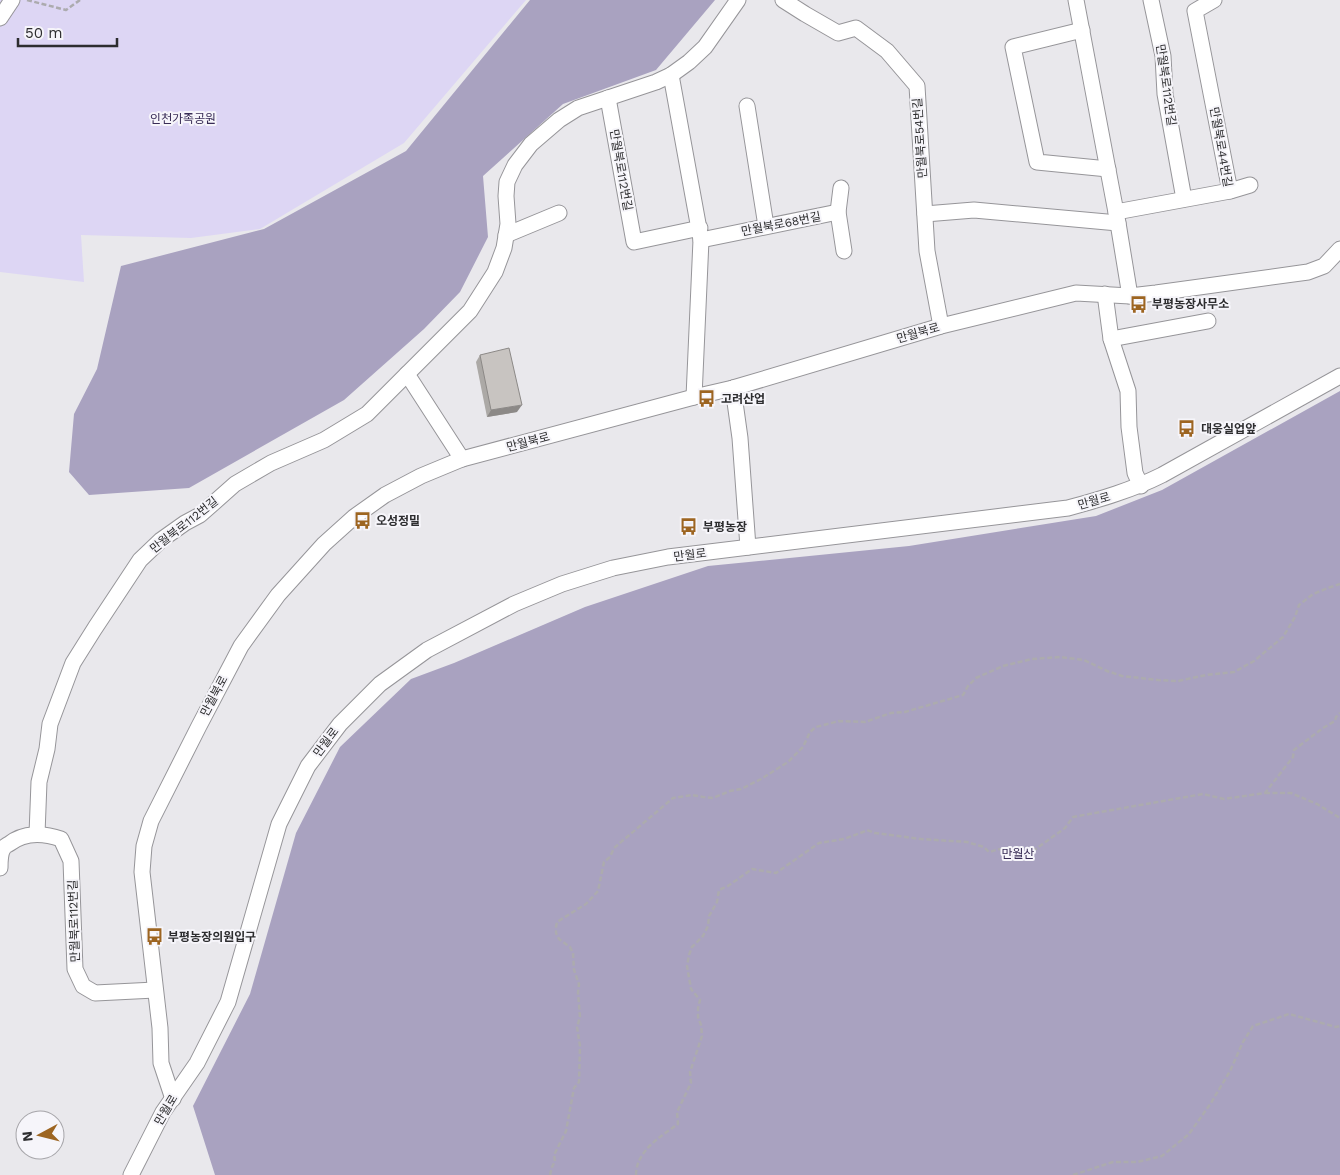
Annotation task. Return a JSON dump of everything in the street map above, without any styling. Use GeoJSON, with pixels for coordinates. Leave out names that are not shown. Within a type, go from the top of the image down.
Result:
{"type":"FeatureCollection","features":[{"type":"Feature","properties":{"kind":"street"},"geometry":{"type":"LineString","coordinates":[[0,18],[12,0]]}},
{"type":"Feature","properties":{"kind":"street","name":"만월북로112번길"},"geometry":{"type":"LineString","coordinates":[[155,990],[95,993],[83,986],[75,969],[71,862],[61,839],[50,835],[37,834],[39,782],[50,724],[73,663],[140,560],[169,534],[185,522],[200,515],[235,484],[271,463],[324,440],[367,414],[470,310],[495,272],[504,248],[508,224],[507,182],[515,164],[531,144],[559,120],[578,108],[656,82],[671,75],[705,47],[738,0]]}},
{"type":"Feature","properties":{"kind":"street","name":"만월북로54번길"},"geometry":{"type":"LineString","coordinates":[[783,0],[838,33],[856,28],[887,51],[917,86],[927,251],[941,326]]}},
{"type":"Feature","properties":{"kind":"street"},"geometry":{"type":"LineString","coordinates":[[1076,0],[1130,296]]}},
{"type":"Feature","properties":{"kind":"street","name":"만월북로112번길"},"geometry":{"type":"LineString","coordinates":[[1151,0],[1163,56],[1165,94],[1184,199]]}},
{"type":"Feature","properties":{"kind":"street","name":"만월북로44번길"},"geometry":{"type":"LineString","coordinates":[[925,214],[974,210],[1117,217],[1184,199],[1230,191],[1195,11],[1214,0]]}},
{"type":"Feature","properties":{"kind":"street"},"geometry":{"type":"LineString","coordinates":[[1082,30],[1013,47],[1037,162],[1108,169]]}},
{"type":"Feature","properties":{"kind":"street"},"geometry":{"type":"LineString","coordinates":[[671,75],[700,234],[694,397]]}},
{"type":"Feature","properties":{"kind":"street","name":"만월북로112번길"},"geometry":{"type":"LineString","coordinates":[[608,98],[634,242]]}},
{"type":"Feature","properties":{"kind":"street"},"geometry":{"type":"LineString","coordinates":[[747,106],[766,226]]}},
{"type":"Feature","properties":{"kind":"street"},"geometry":{"type":"LineString","coordinates":[[1230,191],[1250,185]]}},
{"type":"Feature","properties":{"kind":"street","name":"만월북로68번길"},"geometry":{"type":"LineString","coordinates":[[634,242],[766,226],[838,212],[840,188]]}},
{"type":"Feature","properties":{"kind":"street"},"geometry":{"type":"LineString","coordinates":[[838,212],[844,251]]}},
{"type":"Feature","properties":{"kind":"street"},"geometry":{"type":"LineString","coordinates":[[506,235],[559,214]]}},
{"type":"Feature","properties":{"kind":"street","name":"만월북로"},"geometry":{"type":"LineString","coordinates":[[173,1099],[161,1063],[160,1028],[142,872],[144,846],[151,821],[240,646],[278,595],[324,544],[354,517],[393,491],[421,476],[462,459],[733,388],[941,326],[1076,293],[1130,296],[1308,272],[1324,266],[1340,249]]}},
{"type":"Feature","properties":{"kind":"street"},"geometry":{"type":"LineString","coordinates":[[1105,294],[1111,339],[1128,391],[1129,427],[1135,472],[1140,486]]}},
{"type":"Feature","properties":{"kind":"street"},"geometry":{"type":"LineString","coordinates":[[1111,339],[1208,322]]}},
{"type":"Feature","properties":{"kind":"street"},"geometry":{"type":"LineString","coordinates":[[407,374],[462,459]]}},
{"type":"Feature","properties":{"kind":"street","name":"만월로"},"geometry":{"type":"LineString","coordinates":[[131,1175],[164,1112],[197,1063],[228,1002],[279,824],[308,766],[340,724],[380,684],[427,650],[514,604],[562,584],[613,568],[748,547],[1068,508],[1106,498],[1140,486],[1162,475],[1340,376]]}},
{"type":"Feature","properties":{"kind":"street"},"geometry":{"type":"LineString","coordinates":[[733,388],[740,438],[748,547]]}},
{"type":"Feature","properties":{"kind":"street"},"geometry":{"type":"LineString","coordinates":[[0,868],[3,848],[13,840],[37,834]]}},
{"type":"Feature","properties":{"kind":"path"},"geometry":{"type":"LineString","coordinates":[[27,0],[66,10],[80,0]]}},
{"type":"Feature","properties":{"kind":"path"},"geometry":{"type":"LineString","coordinates":[[550,1175],[555,1161],[554,1155],[566,1130],[574,1088],[579,1082],[580,1046],[577,1027],[580,1017],[579,984],[574,970],[573,953],[570,946],[559,939],[556,933],[557,922],[589,902],[598,891],[604,862],[610,857],[614,848],[673,798],[692,794],[714,798],[730,791],[742,789],[788,762],[803,747],[810,732],[816,727],[839,721],[865,722],[891,713],[905,712],[963,695],[976,678],[1013,663],[1032,659],[1060,657],[1084,660],[1122,676],[1178,681],[1234,672],[1254,660],[1283,637],[1296,617],[1299,605],[1313,594],[1340,584]]}},
{"type":"Feature","properties":{"kind":"path"},"geometry":{"type":"LineString","coordinates":[[1265,793],[1293,757],[1294,750],[1336,720],[1336,716],[1340,713]]}},
{"type":"Feature","properties":{"kind":"path"},"geometry":{"type":"LineString","coordinates":[[636,1175],[636,1165],[648,1147],[678,1124],[677,1112],[691,1083],[690,1072],[702,1036],[698,1017],[700,1000],[691,989],[687,966],[692,947],[703,936],[708,926],[709,916],[717,902],[719,890],[752,869],[776,873],[819,843],[844,839],[866,830],[921,840],[967,842],[984,846],[989,852],[1001,848],[1026,856],[1065,828],[1073,818],[1078,816],[1203,794],[1224,799],[1265,793],[1291,793],[1317,804],[1340,818]]}},
{"type":"Feature","properties":{"kind":"path"},"geometry":{"type":"LineString","coordinates":[[1072,1175],[1113,1162],[1136,1162],[1162,1156],[1189,1134],[1230,1071],[1243,1042],[1253,1026],[1289,1014],[1336,1027],[1340,1026]]}},
{"type":"Feature","properties":{"kind":"green space","name":"인천가족공원"},"geometry":{"type":"Polygon","coordinates":[[[0,0],[526,0],[404,143],[260,229],[191,238],[81,235],[84,282],[0,272],[0,0]]]}},
{"type":"Feature","properties":{"kind":"green space"},"geometry":{"type":"Polygon","coordinates":[[[530,0],[715,0],[656,70],[563,104],[483,176],[488,237],[460,292],[424,329],[344,400],[189,488],[89,495],[69,472],[74,414],[97,369],[121,266],[264,229],[406,151],[530,0]]]}},
{"type":"Feature","properties":{"kind":"green space","name":"만월산"},"geometry":{"type":"Polygon","coordinates":[[[1340,391],[1340,1175],[215,1175],[193,1106],[250,994],[296,833],[340,747],[411,679],[454,663],[585,607],[708,566],[909,546],[1096,516],[1162,490],[1340,391]]]}},
{"type":"Feature","properties":{"kind":"building"},"geometry":{"type":"Polygon","coordinates":[[[509,348],[522,405],[491,410],[480,355],[509,348]]]}},
{"type":"Feature","properties":{"kind":"place","name":"부평농장사무소"},"geometry":{"type":"Point","coordinates":[1138,304]}},
{"type":"Feature","properties":{"kind":"place","name":"고려산업"},"geometry":{"type":"Point","coordinates":[707,399]}},
{"type":"Feature","properties":{"kind":"place","name":"대웅실업앞"},"geometry":{"type":"Point","coordinates":[1187,429]}},
{"type":"Feature","properties":{"kind":"place","name":"오성정밀"},"geometry":{"type":"Point","coordinates":[362,521]}},
{"type":"Feature","properties":{"kind":"place","name":"부평농장"},"geometry":{"type":"Point","coordinates":[689,527]}},
{"type":"Feature","properties":{"kind":"place","name":"부평농장의원입구"},"geometry":{"type":"Point","coordinates":[154,937]}}]}
